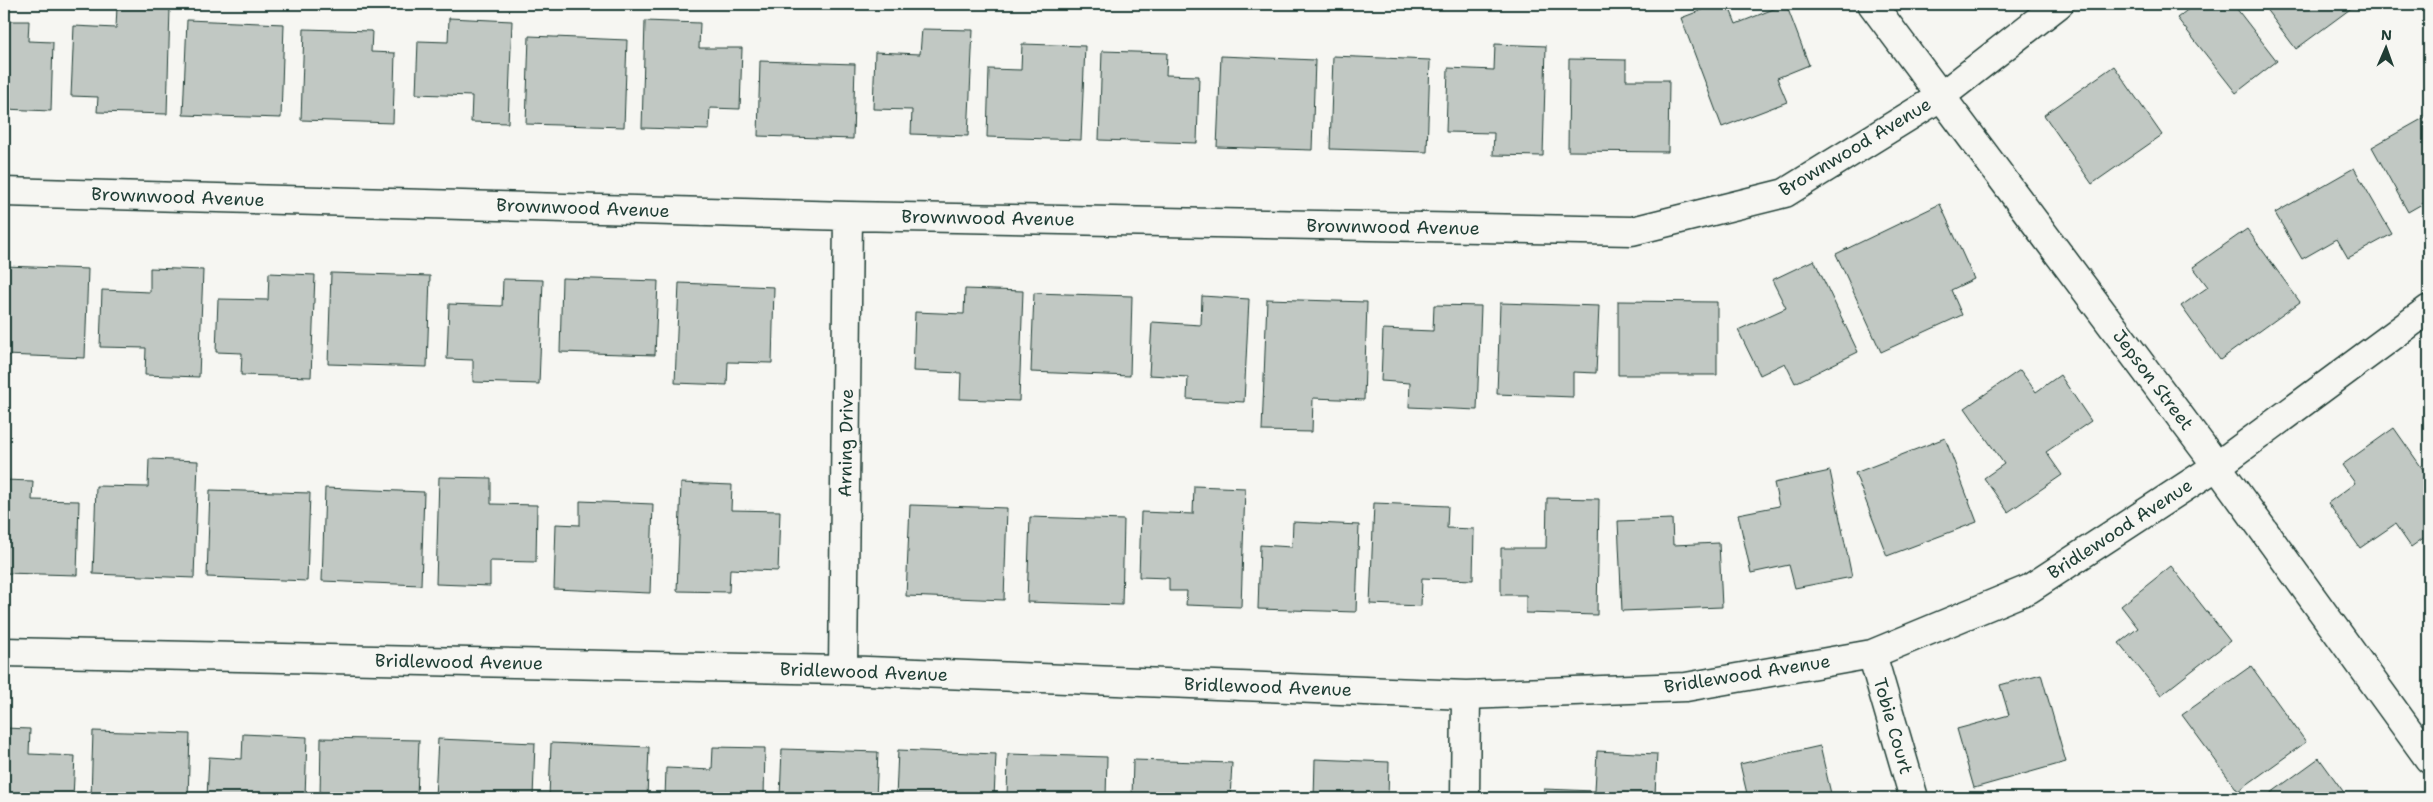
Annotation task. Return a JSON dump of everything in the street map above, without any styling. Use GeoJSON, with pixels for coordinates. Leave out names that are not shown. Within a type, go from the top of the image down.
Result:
{"type":"FeatureCollection","features":[{"type":"Feature","properties":{"kind":"street","name":"Jepson Street"},"geometry":{"type":"LineString","coordinates":[[1872,4],[2217,466],[2429,759]]}},
{"type":"Feature","properties":{"kind":"street","name":"Brownwood Avenue"},"geometry":{"type":"LineString","coordinates":[[4,192],[848,216],[1632,231],[1785,193],[1940,97],[2060,4]]}},
{"type":"Feature","properties":{"kind":"street","name":"Arning Drive"},"geometry":{"type":"LineString","coordinates":[[843,670],[848,216]]}},
{"type":"Feature","properties":{"kind":"street","name":"Bridlewood Avenue"},"geometry":{"type":"LineString","coordinates":[[4,652],[843,670],[1466,695],[1686,687],[1872,654],[2029,588],[2217,466],[2429,309]]}},
{"type":"Feature","properties":{"kind":"street","name":"Tobie Court"},"geometry":{"type":"LineString","coordinates":[[1872,654],[1914,798]]}},
{"type":"Feature","properties":{"kind":"street"},"geometry":{"type":"LineString","coordinates":[[1464,798],[1466,695]]}},
{"type":"Feature","properties":{"kind":"building"},"geometry":{"type":"Polygon","coordinates":[[[1718,4],[1728,4],[1736,24],[1786,4],[1809,65],[1777,78],[1787,102],[1722,127],[1681,18],[1718,4]]]}},
{"type":"Feature","properties":{"kind":"building"},"geometry":{"type":"Polygon","coordinates":[[[2195,4],[2233,4],[2277,61],[2236,93],[2177,18],[2195,4]]]}},
{"type":"Feature","properties":{"kind":"building"},"geometry":{"type":"Polygon","coordinates":[[[2262,4],[2357,4],[2296,49],[2262,4]]]}},
{"type":"Feature","properties":{"kind":"building"},"geometry":{"type":"Polygon","coordinates":[[[117,6],[170,8],[167,114],[97,112],[98,97],[71,96],[74,26],[116,28],[117,6]]]}},
{"type":"Feature","properties":{"kind":"building"},"geometry":{"type":"Polygon","coordinates":[[[449,18],[512,21],[508,123],[471,122],[472,96],[416,94],[418,41],[448,42],[449,18]]]}},
{"type":"Feature","properties":{"kind":"building"},"geometry":{"type":"Polygon","coordinates":[[[187,20],[284,24],[281,118],[183,115],[187,20]]]}},
{"type":"Feature","properties":{"kind":"building"},"geometry":{"type":"Polygon","coordinates":[[[4,21],[29,21],[28,41],[53,42],[51,111],[4,109],[4,21]]]}},
{"type":"Feature","properties":{"kind":"building"},"geometry":{"type":"Polygon","coordinates":[[[645,21],[700,23],[699,48],[742,48],[740,109],[710,108],[709,130],[642,128],[645,21]]]}},
{"type":"Feature","properties":{"kind":"building"},"geometry":{"type":"Polygon","coordinates":[[[304,29],[372,31],[371,52],[395,53],[393,123],[301,120],[304,29]]]}},
{"type":"Feature","properties":{"kind":"building"},"geometry":{"type":"Polygon","coordinates":[[[922,29],[973,30],[968,136],[911,134],[912,110],[873,109],[875,52],[920,54],[922,29]]]}},
{"type":"Feature","properties":{"kind":"building"},"geometry":{"type":"Polygon","coordinates":[[[529,36],[627,40],[624,127],[526,124],[529,36]]]}},
{"type":"Feature","properties":{"kind":"building"},"geometry":{"type":"Polygon","coordinates":[[[1022,44],[1085,46],[1081,140],[987,137],[989,69],[1021,70],[1022,44]]]}},
{"type":"Feature","properties":{"kind":"building"},"geometry":{"type":"Polygon","coordinates":[[[1495,44],[1546,46],[1543,156],[1493,155],[1494,133],[1446,132],[1448,68],[1494,70],[1495,44]]]}},
{"type":"Feature","properties":{"kind":"building"},"geometry":{"type":"Polygon","coordinates":[[[1102,51],[1167,53],[1166,75],[1199,76],[1197,143],[1099,140],[1102,51]]]}},
{"type":"Feature","properties":{"kind":"building"},"geometry":{"type":"Polygon","coordinates":[[[1221,56],[1315,60],[1312,150],[1217,147],[1221,56]]]}},
{"type":"Feature","properties":{"kind":"building"},"geometry":{"type":"Polygon","coordinates":[[[1333,56],[1430,60],[1427,152],[1330,149],[1333,56]]]}},
{"type":"Feature","properties":{"kind":"building"},"geometry":{"type":"Polygon","coordinates":[[[1569,59],[1626,60],[1626,80],[1669,80],[1668,152],[1568,151],[1569,59]]]}},
{"type":"Feature","properties":{"kind":"building"},"geometry":{"type":"Polygon","coordinates":[[[760,61],[855,64],[853,139],[758,136],[760,61]]]}},
{"type":"Feature","properties":{"kind":"building"},"geometry":{"type":"Polygon","coordinates":[[[2114,66],[2162,135],[2092,184],[2044,115],[2114,66]]]}},
{"type":"Feature","properties":{"kind":"building"},"geometry":{"type":"Polygon","coordinates":[[[2429,115],[2429,200],[2408,212],[2372,147],[2429,115]]]}},
{"type":"Feature","properties":{"kind":"building"},"geometry":{"type":"Polygon","coordinates":[[[2354,168],[2392,234],[2348,258],[2337,239],[2302,259],[2275,213],[2354,168]]]}},
{"type":"Feature","properties":{"kind":"building"},"geometry":{"type":"Polygon","coordinates":[[[1940,204],[1974,279],[1951,290],[1962,315],[1881,352],[1836,254],[1940,204]]]}},
{"type":"Feature","properties":{"kind":"building"},"geometry":{"type":"Polygon","coordinates":[[[2247,229],[2300,302],[2220,360],[2181,306],[2208,287],[2193,267],[2247,229]]]}},
{"type":"Feature","properties":{"kind":"building"},"geometry":{"type":"Polygon","coordinates":[[[1814,260],[1858,352],[1795,383],[1785,363],[1760,375],[1738,330],[1786,308],[1772,280],[1814,260]]]}},
{"type":"Feature","properties":{"kind":"building"},"geometry":{"type":"Polygon","coordinates":[[[4,266],[88,269],[85,358],[4,355],[4,266]]]}},
{"type":"Feature","properties":{"kind":"building"},"geometry":{"type":"Polygon","coordinates":[[[150,268],[203,270],[199,377],[145,375],[146,348],[100,347],[102,290],[150,292],[150,268]]]}},
{"type":"Feature","properties":{"kind":"building"},"geometry":{"type":"Polygon","coordinates":[[[269,273],[315,275],[311,377],[241,375],[242,353],[216,352],[218,299],[268,300],[269,273]]]}},
{"type":"Feature","properties":{"kind":"building"},"geometry":{"type":"Polygon","coordinates":[[[331,273],[430,276],[427,367],[328,364],[331,273]]]}},
{"type":"Feature","properties":{"kind":"building"},"geometry":{"type":"Polygon","coordinates":[[[562,278],[658,281],[655,355],[560,352],[562,278]]]}},
{"type":"Feature","properties":{"kind":"building"},"geometry":{"type":"Polygon","coordinates":[[[503,279],[543,280],[539,384],[473,382],[473,360],[447,359],[449,304],[502,306],[503,279]]]}},
{"type":"Feature","properties":{"kind":"building"},"geometry":{"type":"Polygon","coordinates":[[[679,283],[774,287],[772,363],[728,362],[727,385],[675,383],[679,283]]]}},
{"type":"Feature","properties":{"kind":"building"},"geometry":{"type":"Polygon","coordinates":[[[965,289],[1023,291],[1019,401],[960,399],[961,373],[913,371],[915,312],[964,314],[965,289]]]}},
{"type":"Feature","properties":{"kind":"building"},"geometry":{"type":"Polygon","coordinates":[[[1034,293],[1132,296],[1130,376],[1031,372],[1034,293]]]}},
{"type":"Feature","properties":{"kind":"building"},"geometry":{"type":"Polygon","coordinates":[[[1202,296],[1249,299],[1244,402],[1187,399],[1188,377],[1149,375],[1152,322],[1201,325],[1202,296]]]}},
{"type":"Feature","properties":{"kind":"building"},"geometry":{"type":"Polygon","coordinates":[[[1267,299],[1367,302],[1364,400],[1313,398],[1312,432],[1262,431],[1267,299]]]}},
{"type":"Feature","properties":{"kind":"building"},"geometry":{"type":"Polygon","coordinates":[[[1618,301],[1717,302],[1717,375],[1618,375],[1618,301]]]}},
{"type":"Feature","properties":{"kind":"building"},"geometry":{"type":"Polygon","coordinates":[[[1500,303],[1599,306],[1596,373],[1573,372],[1573,397],[1497,394],[1500,303]]]}},
{"type":"Feature","properties":{"kind":"building"},"geometry":{"type":"Polygon","coordinates":[[[1434,305],[1481,306],[1477,410],[1409,407],[1410,383],[1381,381],[1383,329],[1433,331],[1434,305]]]}},
{"type":"Feature","properties":{"kind":"building"},"geometry":{"type":"Polygon","coordinates":[[[2020,370],[2036,392],[2060,375],[2091,421],[2046,452],[2062,475],[2008,512],[1984,478],[2004,464],[1965,408],[2020,370]]]}},
{"type":"Feature","properties":{"kind":"building"},"geometry":{"type":"Polygon","coordinates":[[[2429,402],[2429,416],[2423,407],[2429,402]]]}},
{"type":"Feature","properties":{"kind":"building"},"geometry":{"type":"Polygon","coordinates":[[[2394,428],[2429,478],[2429,534],[2411,547],[2395,524],[2360,548],[2328,503],[2355,483],[2342,465],[2394,428]]]}},
{"type":"Feature","properties":{"kind":"building"},"geometry":{"type":"Polygon","coordinates":[[[1945,438],[1977,522],[1887,556],[1855,473],[1945,438]]]}},
{"type":"Feature","properties":{"kind":"building"},"geometry":{"type":"Polygon","coordinates":[[[149,459],[198,461],[194,578],[93,574],[96,486],[148,487],[149,459]]]}},
{"type":"Feature","properties":{"kind":"building"},"geometry":{"type":"Polygon","coordinates":[[[1830,471],[1852,577],[1795,588],[1789,565],[1751,573],[1738,514],[1779,506],[1774,483],[1830,471]]]}},
{"type":"Feature","properties":{"kind":"building"},"geometry":{"type":"Polygon","coordinates":[[[439,477],[491,478],[491,504],[537,505],[536,562],[490,561],[490,586],[436,584],[439,477]]]}},
{"type":"Feature","properties":{"kind":"building"},"geometry":{"type":"Polygon","coordinates":[[[4,480],[33,481],[32,500],[79,501],[77,575],[4,573],[4,480]]]}},
{"type":"Feature","properties":{"kind":"building"},"geometry":{"type":"Polygon","coordinates":[[[681,483],[732,485],[731,510],[780,511],[778,571],[730,569],[729,592],[677,591],[681,483]]]}},
{"type":"Feature","properties":{"kind":"building"},"geometry":{"type":"Polygon","coordinates":[[[1194,486],[1245,488],[1241,607],[1186,605],[1187,591],[1169,591],[1169,578],[1139,577],[1141,512],[1193,514],[1194,486]]]}},
{"type":"Feature","properties":{"kind":"building"},"geometry":{"type":"Polygon","coordinates":[[[325,488],[424,492],[421,585],[322,581],[325,488]]]}},
{"type":"Feature","properties":{"kind":"building"},"geometry":{"type":"Polygon","coordinates":[[[210,490],[310,493],[307,581],[207,577],[210,490]]]}},
{"type":"Feature","properties":{"kind":"building"},"geometry":{"type":"Polygon","coordinates":[[[1547,498],[1599,499],[1597,615],[1526,613],[1526,595],[1501,595],[1501,548],[1546,548],[1547,498]]]}},
{"type":"Feature","properties":{"kind":"building"},"geometry":{"type":"Polygon","coordinates":[[[580,501],[653,504],[650,593],[554,589],[556,524],[580,525],[580,501]]]}},
{"type":"Feature","properties":{"kind":"building"},"geometry":{"type":"Polygon","coordinates":[[[1374,503],[1448,506],[1447,528],[1474,529],[1473,580],[1422,578],[1421,606],[1370,604],[1374,503]]]}},
{"type":"Feature","properties":{"kind":"building"},"geometry":{"type":"Polygon","coordinates":[[[910,505],[1007,508],[1004,600],[906,596],[910,505]]]}},
{"type":"Feature","properties":{"kind":"building"},"geometry":{"type":"Polygon","coordinates":[[[1030,517],[1124,520],[1122,605],[1027,602],[1030,517]]]}},
{"type":"Feature","properties":{"kind":"building"},"geometry":{"type":"Polygon","coordinates":[[[1672,519],[1673,545],[1719,543],[1722,607],[1622,611],[1618,521],[1672,519]]]}},
{"type":"Feature","properties":{"kind":"building"},"geometry":{"type":"Polygon","coordinates":[[[1293,522],[1359,525],[1356,612],[1258,609],[1260,545],[1292,547],[1293,522]]]}},
{"type":"Feature","properties":{"kind":"building"},"geometry":{"type":"Polygon","coordinates":[[[2171,566],[2230,641],[2161,695],[2119,643],[2138,628],[2121,606],[2171,566]]]}},
{"type":"Feature","properties":{"kind":"building"},"geometry":{"type":"Polygon","coordinates":[[[2251,666],[2306,742],[2238,791],[2182,715],[2251,666]]]}},
{"type":"Feature","properties":{"kind":"building"},"geometry":{"type":"Polygon","coordinates":[[[2041,674],[2066,762],[1974,788],[1957,729],[2009,715],[2000,685],[2041,674]]]}},
{"type":"Feature","properties":{"kind":"building"},"geometry":{"type":"Polygon","coordinates":[[[4,728],[30,729],[29,754],[75,756],[73,798],[4,798],[4,728]]]}},
{"type":"Feature","properties":{"kind":"building"},"geometry":{"type":"Polygon","coordinates":[[[93,731],[190,734],[188,798],[91,798],[93,731]]]}},
{"type":"Feature","properties":{"kind":"building"},"geometry":{"type":"Polygon","coordinates":[[[243,734],[307,737],[305,798],[207,798],[209,757],[242,759],[243,734]]]}},
{"type":"Feature","properties":{"kind":"building"},"geometry":{"type":"Polygon","coordinates":[[[321,738],[419,740],[417,798],[320,798],[321,738]]]}},
{"type":"Feature","properties":{"kind":"building"},"geometry":{"type":"Polygon","coordinates":[[[438,739],[535,743],[533,798],[435,798],[438,739]]]}},
{"type":"Feature","properties":{"kind":"building"},"geometry":{"type":"Polygon","coordinates":[[[551,743],[649,747],[647,798],[549,798],[551,743]]]}},
{"type":"Feature","properties":{"kind":"building"},"geometry":{"type":"Polygon","coordinates":[[[1820,746],[1832,798],[1748,798],[1740,764],[1820,746]]]}},
{"type":"Feature","properties":{"kind":"building"},"geometry":{"type":"Polygon","coordinates":[[[713,747],[765,748],[764,798],[665,798],[666,768],[712,770],[713,747]]]}},
{"type":"Feature","properties":{"kind":"building"},"geometry":{"type":"Polygon","coordinates":[[[782,749],[878,752],[876,798],[780,798],[782,749]]]}},
{"type":"Feature","properties":{"kind":"building"},"geometry":{"type":"Polygon","coordinates":[[[898,750],[996,754],[994,798],[896,798],[898,750]]]}},
{"type":"Feature","properties":{"kind":"building"},"geometry":{"type":"Polygon","coordinates":[[[1597,751],[1657,754],[1655,795],[1682,796],[1682,798],[1543,798],[1544,789],[1595,791],[1597,751]]]}},
{"type":"Feature","properties":{"kind":"building"},"geometry":{"type":"Polygon","coordinates":[[[1008,754],[1107,757],[1106,798],[1007,798],[1008,754]]]}},
{"type":"Feature","properties":{"kind":"building"},"geometry":{"type":"Polygon","coordinates":[[[2319,758],[2348,798],[2264,798],[2319,758]]]}},
{"type":"Feature","properties":{"kind":"building"},"geometry":{"type":"Polygon","coordinates":[[[1315,759],[1389,762],[1388,798],[1314,798],[1315,759]]]}},
{"type":"Feature","properties":{"kind":"building"},"geometry":{"type":"Polygon","coordinates":[[[1133,760],[1232,763],[1230,798],[1132,798],[1133,760]]]}}]}
